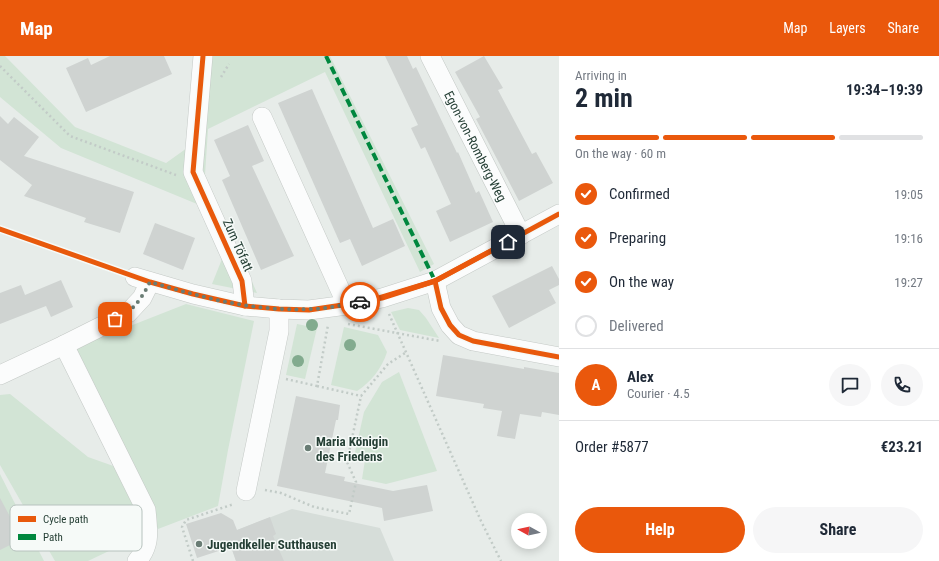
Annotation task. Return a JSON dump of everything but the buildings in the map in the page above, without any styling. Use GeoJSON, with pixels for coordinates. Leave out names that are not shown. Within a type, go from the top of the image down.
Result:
{"type":"FeatureCollection","features":[{"type":"Feature","properties":{"kind":"street","name":"Zum Töfatt"},"geometry":{"type":"LineString","coordinates":[[203,56],[193,172],[242,281],[245,306]]}},
{"type":"Feature","properties":{"kind":"street","name":"Egon-von-Romberg-Weg"},"geometry":{"type":"LineString","coordinates":[[430,56],[521,235]]}},
{"type":"Feature","properties":{"kind":"street"},"geometry":{"type":"LineString","coordinates":[[262,117],[347,305]]}},
{"type":"Feature","properties":{"kind":"street"},"geometry":{"type":"LineString","coordinates":[[0,375],[128,313],[142,298],[142,279],[193,294],[245,306],[309,310],[347,305],[382,298],[435,281],[559,214]]}},
{"type":"Feature","properties":{"kind":"street"},"geometry":{"type":"LineString","coordinates":[[435,281],[441,308],[450,324],[459,335],[473,341],[559,357]]}},
{"type":"Feature","properties":{"kind":"street"},"geometry":{"type":"LineString","coordinates":[[246,491],[279,331],[279,309]]}},
{"type":"Feature","properties":{"kind":"street"},"geometry":{"type":"LineString","coordinates":[[64,345],[146,510],[149,537],[143,554],[137,561]]}},
{"type":"Feature","properties":{"kind":"path"},"geometry":{"type":"LineString","coordinates":[[0,66],[70,136],[180,177],[193,172]]}},
{"type":"Feature","properties":{"kind":"path"},"geometry":{"type":"LineString","coordinates":[[382,298],[405,353],[481,521],[501,561]]}},
{"type":"Feature","properties":{"kind":"path"},"geometry":{"type":"LineString","coordinates":[[344,324],[440,342]]}},
{"type":"Feature","properties":{"kind":"path"},"geometry":{"type":"LineString","coordinates":[[317,386],[326,334]]}},
{"type":"Feature","properties":{"kind":"path"},"geometry":{"type":"LineString","coordinates":[[265,490],[281,493],[314,507],[349,514],[356,482],[347,462],[361,396],[388,364],[405,353]]}},
{"type":"Feature","properties":{"kind":"path"},"geometry":{"type":"LineString","coordinates":[[269,376],[361,396]]}},
{"type":"Feature","properties":{"kind":"path"},"geometry":{"type":"LineString","coordinates":[[193,561],[182,527],[186,520],[236,504],[246,491]]}},
{"type":"Feature","properties":{"kind":"shaded area"},"geometry":{"type":"Polygon","coordinates":[[[292,509],[380,528],[394,561],[236,561],[227,534],[292,509]]]}},
{"type":"Feature","properties":{"kind":"green space"},"geometry":{"type":"Polygon","coordinates":[[[0,56],[5,56],[75,127],[166,163],[187,148],[195,56],[330,56],[434,264],[420,272],[325,72],[208,129],[205,175],[257,293],[212,284],[222,259],[197,204],[61,148],[0,97],[0,56]]]}},
{"type":"Feature","properties":{"kind":"green space"},"geometry":{"type":"Polygon","coordinates":[[[186,304],[254,321],[218,506],[158,529],[74,348],[186,304]]]}},
{"type":"Feature","properties":{"kind":"green space"},"geometry":{"type":"Polygon","coordinates":[[[408,308],[419,310],[439,338],[400,330],[391,312],[408,308]]]}},
{"type":"Feature","properties":{"kind":"green space"},"geometry":{"type":"Polygon","coordinates":[[[297,324],[317,328],[305,379],[286,375],[297,324]]]}},
{"type":"Feature","properties":{"kind":"green space"},"geometry":{"type":"Polygon","coordinates":[[[344,327],[378,335],[387,352],[382,364],[375,374],[357,391],[331,385],[344,327]]]}},
{"type":"Feature","properties":{"kind":"green space"},"geometry":{"type":"Polygon","coordinates":[[[399,372],[437,471],[386,484],[362,479],[365,460],[354,457],[364,412],[382,382],[399,372]]]}},
{"type":"Feature","properties":{"kind":"green space"},"geometry":{"type":"Polygon","coordinates":[[[10,394],[88,457],[119,468],[136,505],[23,505],[0,465],[0,395],[10,394]]]}},
{"type":"Feature","properties":{"kind":"green space"},"geometry":{"type":"Polygon","coordinates":[[[0,474],[16,505],[10,505],[10,551],[39,551],[44,561],[0,561],[0,474]]]}},
{"type":"Feature","properties":{"kind":"green space"},"geometry":{"type":"Polygon","coordinates":[[[49,551],[109,551],[88,561],[55,561],[49,551]]]}},
{"type":"Feature","properties":{"kind":"marked path"},"geometry":{"type":"LineString","coordinates":[[326,56],[435,281]]}},
{"type":"Feature","properties":{"kind":"cycle path"},"geometry":{"type":"LineString","coordinates":[[203,56],[193,172],[242,281],[245,306]]}},
{"type":"Feature","properties":{"kind":"cycle path"},"geometry":{"type":"LineString","coordinates":[[0,229],[150,282],[193,294],[245,306],[309,310],[369,301],[435,281],[559,214]]}},
{"type":"Feature","properties":{"kind":"cycle path"},"geometry":{"type":"LineString","coordinates":[[435,281],[441,308],[450,325],[459,335],[473,341],[559,357]]}},
{"type":"Feature","properties":{"kind":"way so far"},"geometry":{"type":"LineString","coordinates":[[115,319],[128,313],[142,298],[150,282],[245,306],[309,310],[360,302]]}},
{"type":"Feature","properties":{"kind":"place","name":"Maria Königin des Friedens"},"geometry":{"type":"Point","coordinates":[308,448]}},
{"type":"Feature","properties":{"kind":"place","name":"Jugendkeller Sutthausen"},"geometry":{"type":"Point","coordinates":[199,544]}},
{"type":"Feature","properties":{"kind":"route"},"geometry":{"type":"LineString","coordinates":[[360,302],[382,298],[435,281],[508,242]]}}]}
